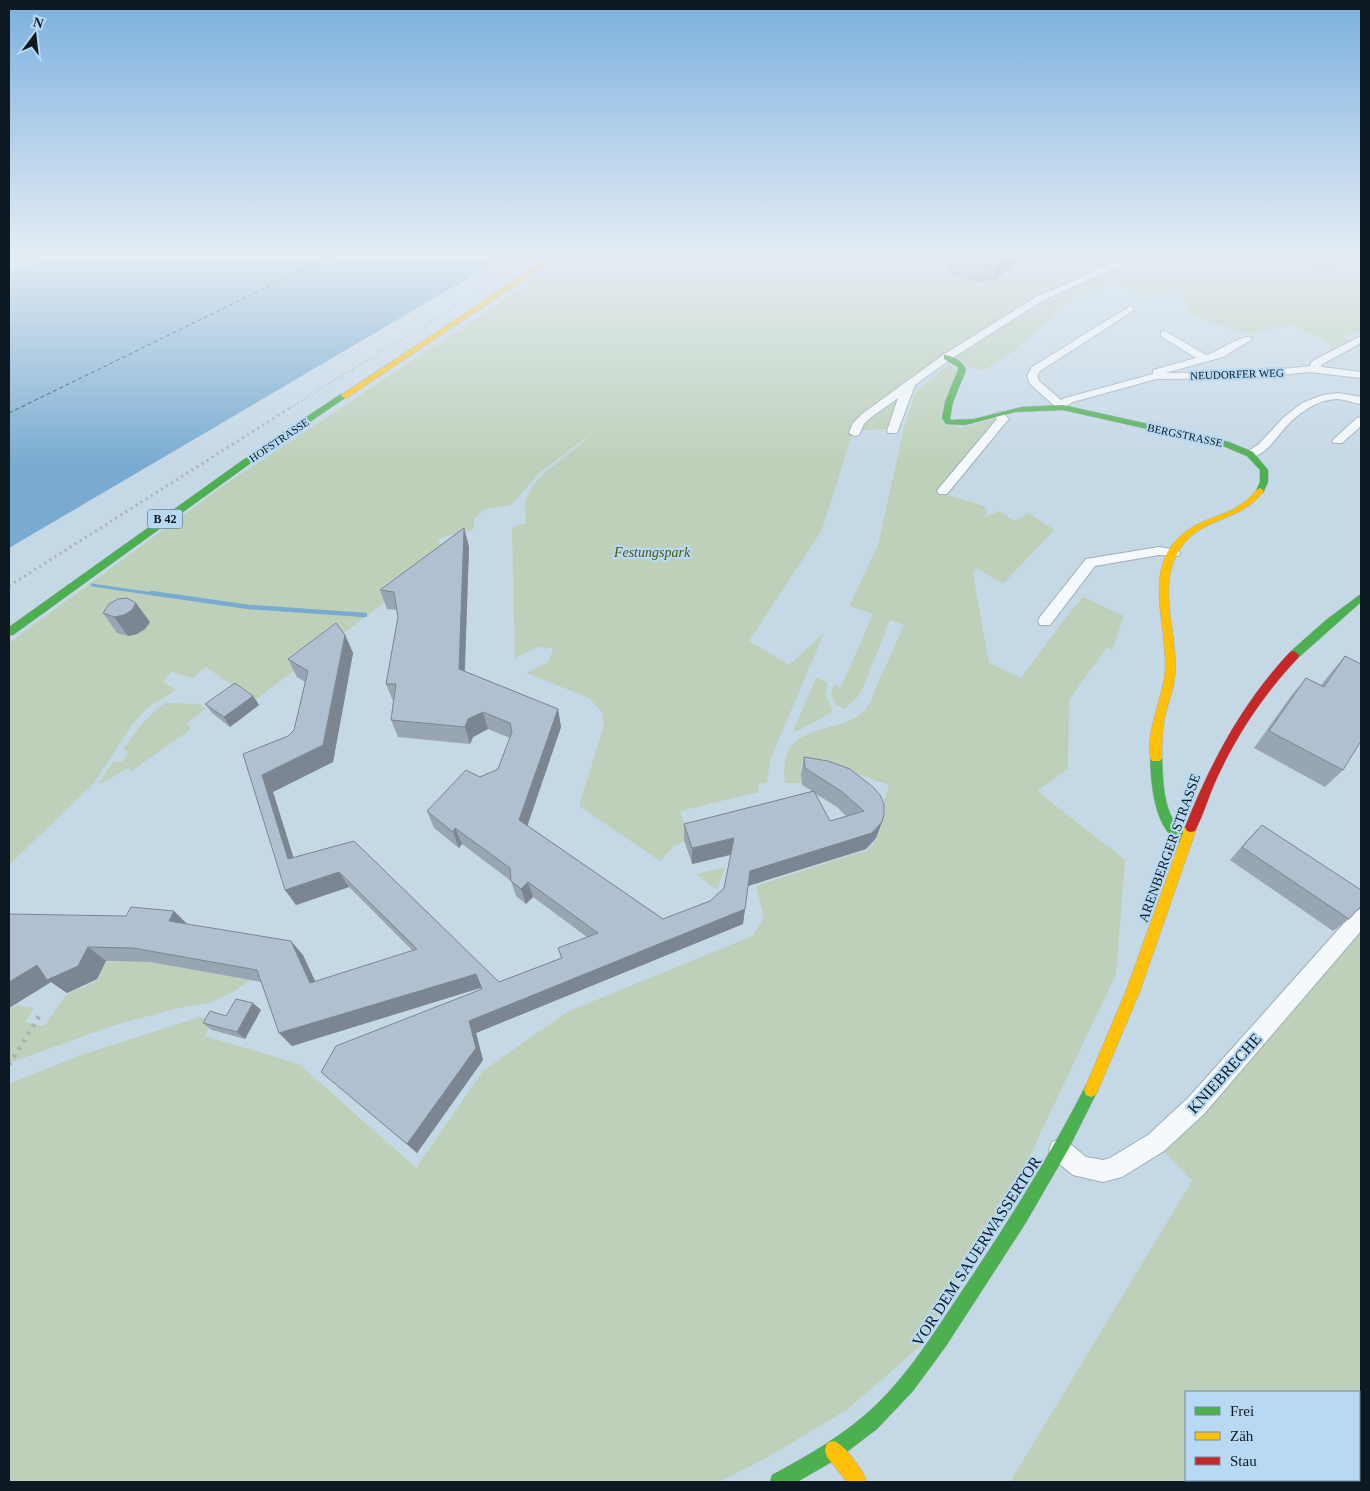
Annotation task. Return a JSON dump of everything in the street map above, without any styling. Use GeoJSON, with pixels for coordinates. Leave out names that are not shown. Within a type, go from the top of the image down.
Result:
{"type":"FeatureCollection","features":[{"type":"Feature","properties":{"kind":"main road","name":"HOFSTRASSE"},"geometry":{"type":"LineString","coordinates":[[9,632],[267,447],[451,326]]}},
{"type":"Feature","properties":{"kind":"main road","name":"BERGSTRASSE"},"geometry":{"type":"LineString","coordinates":[[947,357],[961,366],[962,370],[948,402],[946,418],[950,422],[959,424],[1025,409],[1061,406],[1129,423],[1200,436],[1235,447],[1250,454]]}},
{"type":"Feature","properties":{"kind":"main road"},"geometry":{"type":"LineString","coordinates":[[1186,841],[1173,832],[1166,818],[1157,764],[1157,726],[1168,690],[1170,670],[1160,590],[1165,570],[1173,553],[1188,533],[1256,498],[1264,485],[1265,474],[1261,464],[1250,454]]}},
{"type":"Feature","properties":{"kind":"main road","name":"ARENBERGER STRASSE"},"geometry":{"type":"LineString","coordinates":[[1135,984],[1186,841],[1209,781],[1225,748],[1251,705],[1285,663],[1301,646],[1361,597]]}},
{"type":"Feature","properties":{"kind":"main road","name":"VOR DEM SAUERWASSERTOR"},"geometry":{"type":"LineString","coordinates":[[779,1482],[808,1467],[834,1450],[882,1413],[922,1364],[1012,1230],[1060,1150],[1092,1089],[1135,984]]}},
{"type":"Feature","properties":{"kind":"main road"},"geometry":{"type":"LineString","coordinates":[[834,1450],[858,1482]]}},
{"type":"Feature","properties":{"kind":"street"},"geometry":{"type":"LineString","coordinates":[[855,433],[859,423],[866,416],[947,357],[997,326]]}},
{"type":"Feature","properties":{"kind":"street"},"geometry":{"type":"LineString","coordinates":[[1104,326],[1033,372],[1034,382],[1061,406],[1069,400],[1156,376],[1157,373],[1172,366],[1205,359],[1230,350],[1247,339]]}},
{"type":"Feature","properties":{"kind":"street"},"geometry":{"type":"LineString","coordinates":[[1165,334],[1205,359]]}},
{"type":"Feature","properties":{"kind":"street"},"geometry":{"type":"LineString","coordinates":[[1317,369],[1315,364],[1361,339]]}},
{"type":"Feature","properties":{"kind":"street","name":"NEUDORFER WEG"},"geometry":{"type":"LineString","coordinates":[[1156,376],[1254,375],[1317,369],[1361,376]]}},
{"type":"Feature","properties":{"kind":"street"},"geometry":{"type":"LineString","coordinates":[[893,432],[905,394],[911,384]]}},
{"type":"Feature","properties":{"kind":"street"},"geometry":{"type":"LineString","coordinates":[[1250,454],[1262,449],[1286,422],[1323,396],[1336,395],[1361,401]]}},
{"type":"Feature","properties":{"kind":"street"},"geometry":{"type":"LineString","coordinates":[[1302,397],[1314,402]]}},
{"type":"Feature","properties":{"kind":"street"},"geometry":{"type":"LineString","coordinates":[[943,491],[1003,419],[999,414]]}},
{"type":"Feature","properties":{"kind":"street"},"geometry":{"type":"LineString","coordinates":[[866,416],[875,419],[897,417]]}},
{"type":"Feature","properties":{"kind":"street"},"geometry":{"type":"LineString","coordinates":[[1338,441],[1361,420]]}},
{"type":"Feature","properties":{"kind":"street"},"geometry":{"type":"LineString","coordinates":[[1045,621],[1091,562],[1159,551],[1173,553]]}},
{"type":"Feature","properties":{"kind":"street","name":"KNIEBRECHE"},"geometry":{"type":"LineString","coordinates":[[1060,1150],[1081,1167],[1091,1171],[1103,1171],[1114,1169],[1156,1143],[1196,1106],[1361,918]]}},
{"type":"Feature","properties":{"kind":"green space","name":"Festungspark"},"geometry":{"type":"Polygon","coordinates":[[[464,326],[995,326],[904,385],[889,429],[853,431],[822,530],[749,641],[789,665],[824,633],[770,760],[767,783],[758,784],[759,792],[680,811],[690,839],[674,846],[660,861],[579,806],[604,725],[602,712],[589,698],[527,673],[548,662],[553,650],[552,648],[537,647],[515,658],[512,527],[526,523],[525,507],[527,496],[533,485],[591,434],[539,473],[511,505],[485,509],[475,518],[473,530],[442,537],[437,541],[450,553],[254,701],[206,667],[193,678],[172,672],[163,681],[176,690],[147,708],[132,725],[94,783],[9,865],[9,643],[223,486],[464,326]]]}},
{"type":"Feature","properties":{"kind":"green space"},"geometry":{"type":"Polygon","coordinates":[[[1007,326],[1043,326],[1010,354],[984,370],[965,366],[956,357],[1007,326]]]}},
{"type":"Feature","properties":{"kind":"green space"},"geometry":{"type":"Polygon","coordinates":[[[1219,326],[1292,326],[1260,331],[1250,335],[1241,331],[1238,333],[1219,326]]]}},
{"type":"Feature","properties":{"kind":"green space"},"geometry":{"type":"Polygon","coordinates":[[[1296,326],[1361,326],[1361,330],[1344,337],[1349,341],[1333,347],[1296,326]]]}},
{"type":"Feature","properties":{"kind":"green space"},"geometry":{"type":"Polygon","coordinates":[[[948,365],[956,368],[956,373],[940,416],[960,428],[998,418],[982,439],[969,451],[961,466],[939,492],[984,506],[987,511],[986,517],[999,511],[1015,521],[1029,513],[1054,530],[1003,584],[976,568],[973,574],[989,663],[1021,678],[1083,597],[1124,616],[1112,651],[1107,647],[1069,700],[1068,769],[1037,791],[1125,860],[1116,974],[1024,1168],[920,1346],[848,1409],[768,1457],[719,1482],[9,1482],[9,1086],[13,1082],[81,1055],[200,1017],[214,1020],[205,1036],[299,1064],[416,1168],[483,1071],[567,1012],[752,936],[764,918],[756,886],[867,850],[877,837],[881,812],[889,785],[819,764],[801,765],[802,783],[785,783],[785,762],[790,748],[800,738],[854,718],[866,709],[904,625],[890,620],[862,690],[856,699],[844,709],[837,706],[831,695],[834,685],[841,687],[873,614],[849,606],[878,545],[904,428],[915,393],[948,365]]]}},
{"type":"Feature","properties":{"kind":"green space"},"geometry":{"type":"Polygon","coordinates":[[[816,678],[827,682],[826,696],[832,710],[831,713],[795,732],[794,729],[816,678]]]}},
{"type":"Feature","properties":{"kind":"green space"},"geometry":{"type":"Polygon","coordinates":[[[165,703],[199,704],[206,709],[187,723],[191,729],[132,771],[128,768],[103,783],[99,783],[114,761],[120,762],[126,759],[125,757],[128,752],[123,750],[147,719],[165,703]]]}},
{"type":"Feature","properties":{"kind":"green space"},"geometry":{"type":"Polygon","coordinates":[[[725,867],[717,890],[696,874],[725,867]]]}},
{"type":"Feature","properties":{"kind":"green space"},"geometry":{"type":"Polygon","coordinates":[[[1361,931],[1361,1482],[1010,1482],[1192,1181],[1158,1145],[1285,1018],[1361,931]]]}},
{"type":"Feature","properties":{"kind":"green space"},"geometry":{"type":"Polygon","coordinates":[[[106,962],[150,962],[250,980],[233,992],[209,1003],[174,1009],[112,1026],[9,1063],[9,1010],[17,1005],[34,1008],[25,1022],[44,1026],[66,995],[98,980],[106,962]]]}},
{"type":"Feature","properties":{"kind":"water"},"geometry":{"type":"Polygon","coordinates":[[[9,326],[388,326],[9,548],[9,326]]]}},
{"type":"Feature","properties":{"kind":"building"},"geometry":{"type":"Polygon","coordinates":[[[464,528],[459,669],[558,709],[519,820],[663,919],[710,901],[724,888],[734,838],[692,848],[684,824],[814,791],[830,821],[864,811],[841,791],[805,768],[804,757],[828,761],[850,769],[873,787],[880,795],[884,804],[882,822],[872,833],[750,871],[745,909],[469,1021],[476,1048],[407,1144],[321,1072],[336,1046],[482,989],[476,974],[279,1033],[257,970],[133,948],[88,947],[78,966],[47,980],[37,965],[9,982],[9,914],[126,916],[131,907],[174,911],[169,921],[291,941],[310,983],[417,949],[339,872],[285,890],[243,754],[288,736],[294,730],[308,671],[288,659],[336,623],[345,635],[323,745],[262,775],[288,859],[354,841],[499,982],[562,958],[558,948],[598,933],[528,882],[521,889],[511,881],[510,868],[455,828],[453,832],[427,811],[466,770],[480,777],[498,769],[512,732],[510,723],[483,712],[468,719],[465,727],[391,720],[396,684],[386,684],[398,617],[394,592],[380,590],[464,528]]]}},
{"type":"Feature","properties":{"kind":"building"},"geometry":{"type":"Polygon","coordinates":[[[127,598],[136,603],[132,610],[124,615],[114,617],[103,613],[109,604],[118,599],[127,598]]]}},
{"type":"Feature","properties":{"kind":"building"},"geometry":{"type":"Polygon","coordinates":[[[1345,656],[1361,664],[1361,741],[1343,770],[1269,731],[1306,678],[1324,687],[1345,656]]]}},
{"type":"Feature","properties":{"kind":"building"},"geometry":{"type":"Polygon","coordinates":[[[235,683],[253,696],[224,717],[205,704],[235,683]]]}},
{"type":"Feature","properties":{"kind":"building"},"geometry":{"type":"Polygon","coordinates":[[[1262,825],[1361,890],[1361,906],[1349,919],[1242,847],[1262,825]]]}},
{"type":"Feature","properties":{"kind":"building"},"geometry":{"type":"Polygon","coordinates":[[[236,999],[253,1003],[237,1032],[203,1023],[210,1011],[226,1016],[236,999]]]}},
{"type":"Feature","properties":{"kind":"waterway"},"geometry":{"type":"LineString","coordinates":[[92,585],[160,595]]}},
{"type":"Feature","properties":{"kind":"waterway"},"geometry":{"type":"LineString","coordinates":[[151,593],[249,607],[365,615]]}},
{"type":"Feature","properties":{"kind":"ferry route"},"geometry":{"type":"LineString","coordinates":[[9,413],[188,326]]}},
{"type":"Feature","properties":{"kind":"railway"},"geometry":{"type":"LineString","coordinates":[[291,407],[424,326]]}},
{"type":"Feature","properties":{"kind":"railway"},"geometry":{"type":"LineString","coordinates":[[9,586],[293,406]]}},
{"type":"Feature","properties":{"kind":"railway"},"geometry":{"type":"LineString","coordinates":[[9,1065],[41,1013]]}},
{"type":"Feature","properties":{"kind":"traffic: fast"},"geometry":{"type":"LineString","coordinates":[[947,357],[961,366],[962,370],[949,402],[946,418],[949,422],[965,423],[1029,408],[1070,408],[1226,444],[1250,454],[1264,470],[1264,482],[1260,491]]}},
{"type":"Feature","properties":{"kind":"traffic: fast"},"geometry":{"type":"LineString","coordinates":[[9,632],[267,447],[344,396]]}},
{"type":"Feature","properties":{"kind":"traffic: fast"},"geometry":{"type":"LineString","coordinates":[[1294,655],[1361,597]]}},
{"type":"Feature","properties":{"kind":"traffic: fast"},"geometry":{"type":"LineString","coordinates":[[1156,758],[1161,805],[1170,826],[1177,835],[1186,841]]}},
{"type":"Feature","properties":{"kind":"traffic: fast"},"geometry":{"type":"LineString","coordinates":[[779,1482],[820,1459],[870,1423],[895,1399],[919,1370],[1019,1218],[1064,1142],[1091,1090]]}},
{"type":"Feature","properties":{"kind":"traffic: slow"},"geometry":{"type":"LineString","coordinates":[[344,396],[451,326]]}},
{"type":"Feature","properties":{"kind":"traffic: slow"},"geometry":{"type":"LineString","coordinates":[[1156,758],[1159,719],[1170,673],[1163,585],[1166,569],[1173,553],[1192,531],[1233,513],[1252,500],[1260,491]]}},
{"type":"Feature","properties":{"kind":"traffic: slow"},"geometry":{"type":"LineString","coordinates":[[1091,1090],[1133,991],[1191,827]]}},
{"type":"Feature","properties":{"kind":"traffic: slow"},"geometry":{"type":"LineString","coordinates":[[834,1450],[858,1482]]}},
{"type":"Feature","properties":{"kind":"traffic: jam"},"geometry":{"type":"LineString","coordinates":[[1191,827],[1210,780],[1233,735],[1261,693],[1294,655]]}}]}
